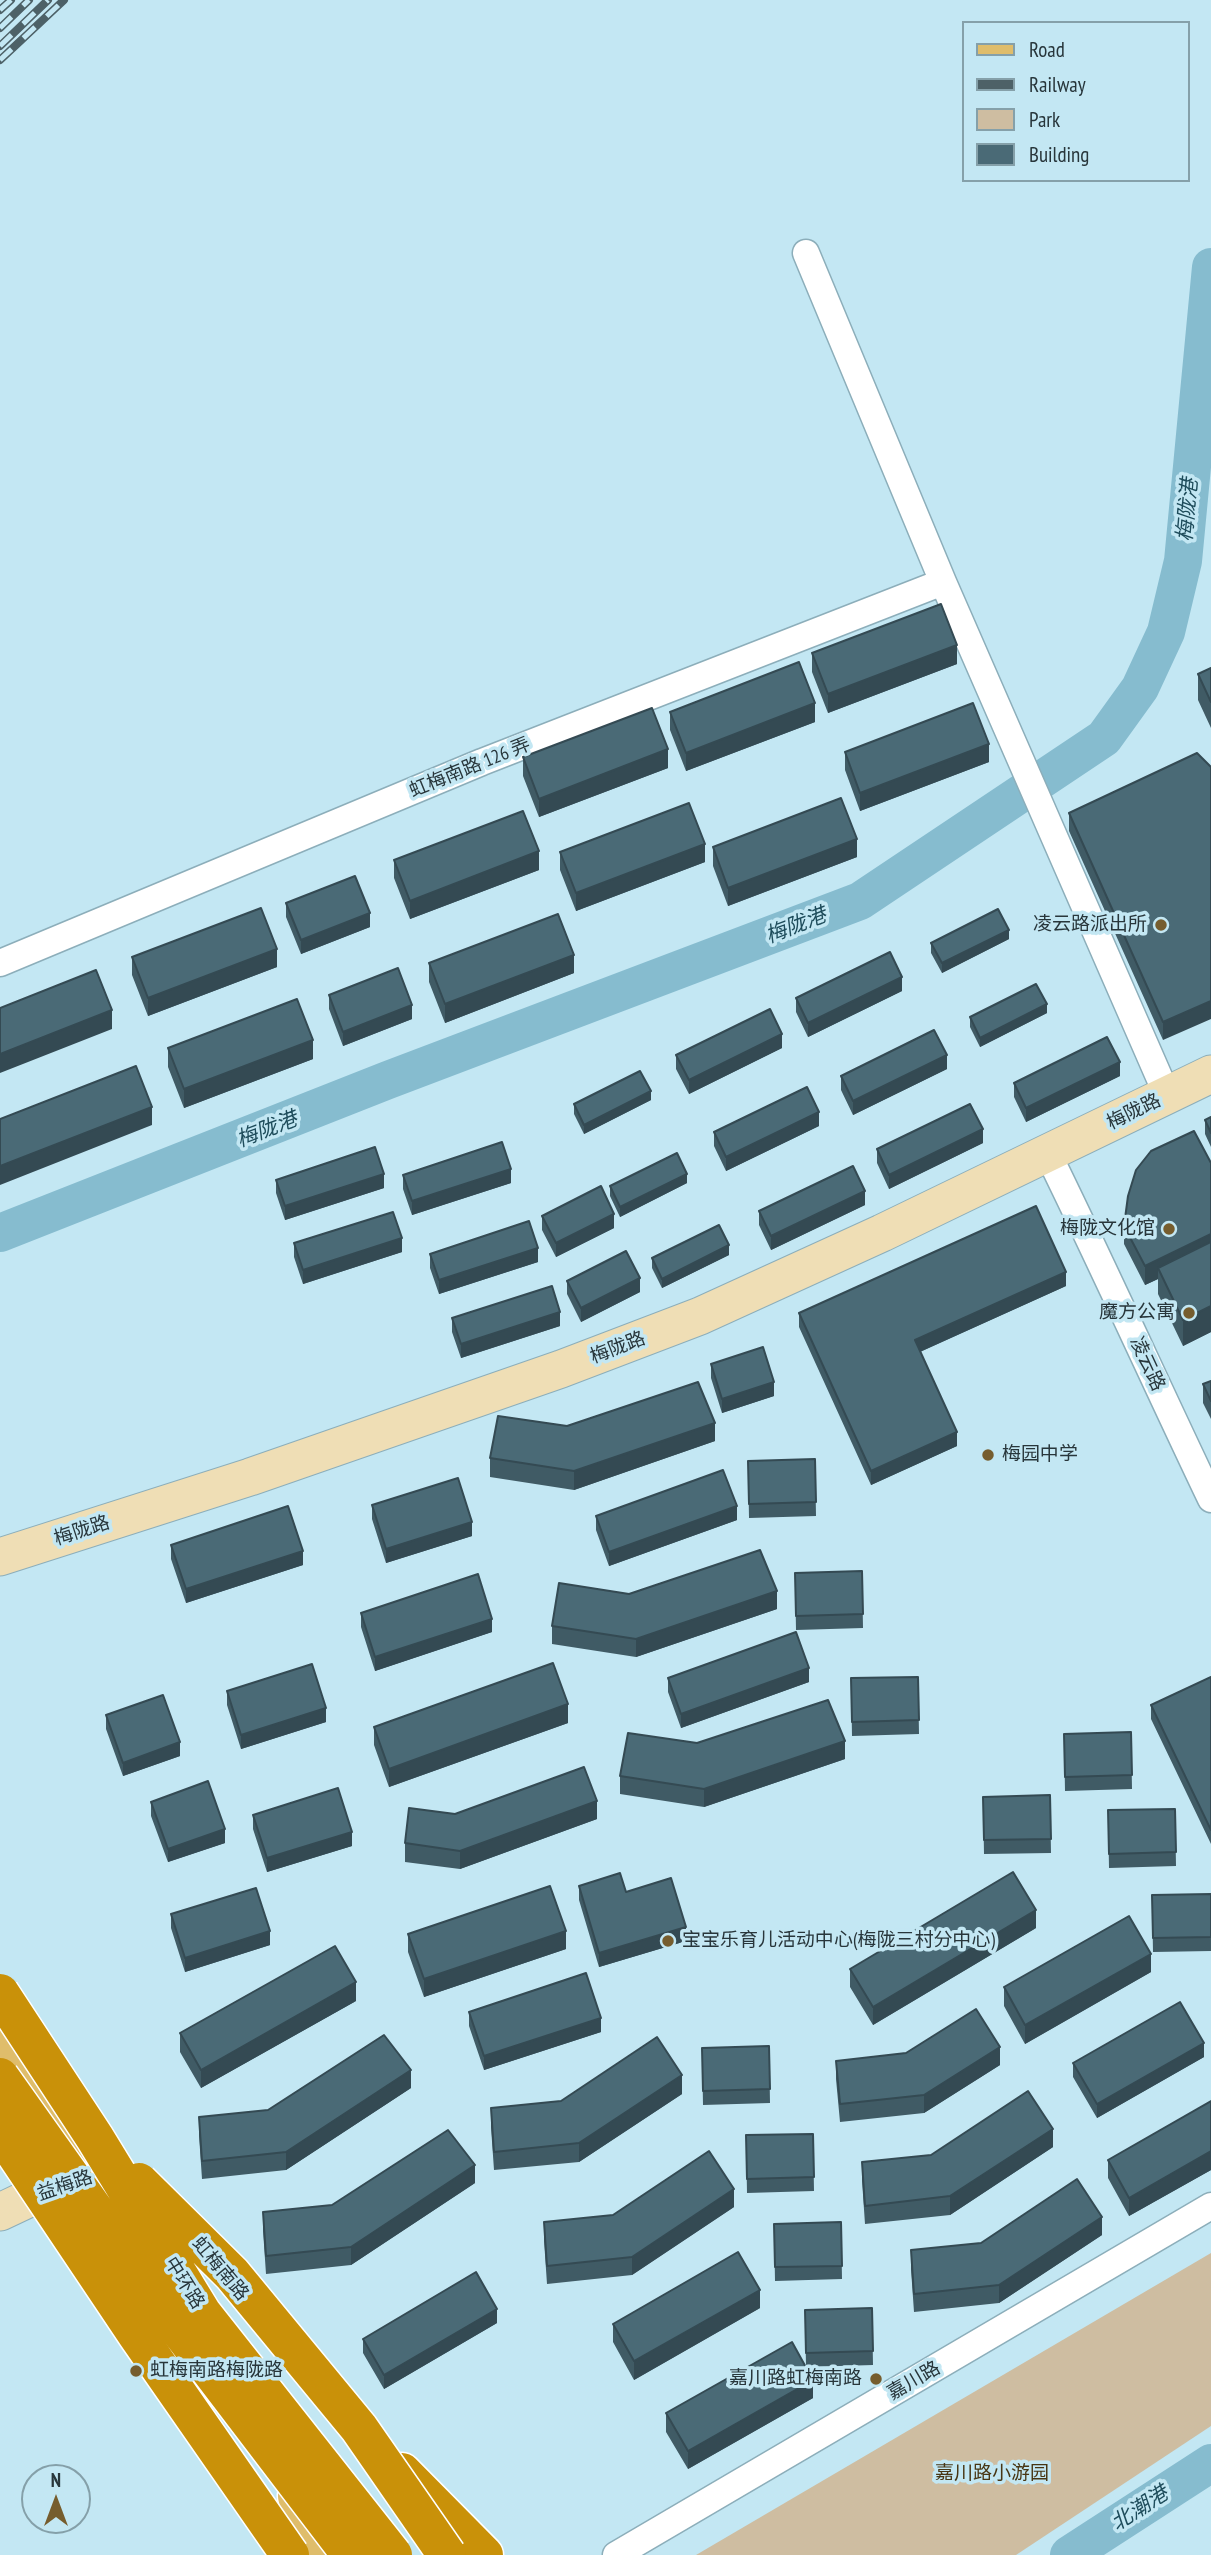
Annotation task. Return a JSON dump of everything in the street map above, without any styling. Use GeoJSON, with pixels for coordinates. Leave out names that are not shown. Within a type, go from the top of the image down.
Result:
{"type":"FeatureCollection","features":[{"type":"Feature","properties":{"kind":"highway","name":"中环路"},"geometry":{"type":"LineString","coordinates":[[0,1993],[95,2138],[202,2313],[394,2555]]}},
{"type":"Feature","properties":{"kind":"highway","name":"中环路"},"geometry":{"type":"LineString","coordinates":[[0,2077],[184,2336],[349,2555]]}},
{"type":"Feature","properties":{"kind":"highway"},"geometry":{"type":"LineString","coordinates":[[0,2124],[11,2147],[130,2324],[304,2554]]}},
{"type":"Feature","properties":{"kind":"highway"},"geometry":{"type":"LineString","coordinates":[[95,2138],[232,2274],[359,2428],[448,2555]]}},
{"type":"Feature","properties":{"kind":"highway"},"geometry":{"type":"LineString","coordinates":[[359,2428],[484,2555]]}},
{"type":"Feature","properties":{"kind":"main road","name":"虹梅南路"},"geometry":{"type":"LineString","coordinates":[[0,1976],[135,2315],[304,2554]]}},
{"type":"Feature","properties":{"kind":"main road","name":"虹梅南路"},"geometry":{"type":"LineString","coordinates":[[0,2032],[83,2179],[196,2358],[297,2496],[349,2555]]}},
{"type":"Feature","properties":{"kind":"main road","name":"虹梅南路"},"geometry":{"type":"LineString","coordinates":[[0,2077],[394,2555]]}},
{"type":"Feature","properties":{"kind":"main road","name":"虹梅南路"},"geometry":{"type":"LineString","coordinates":[[0,2143],[83,2179],[438,2533],[448,2555]]}},
{"type":"Feature","properties":{"kind":"main road"},"geometry":{"type":"LineString","coordinates":[[135,2315],[196,2358]]}},
{"type":"Feature","properties":{"kind":"main road"},"geometry":{"type":"LineString","coordinates":[[297,2496],[304,2554]]}},
{"type":"Feature","properties":{"kind":"street"},"geometry":{"type":"LineString","coordinates":[[806,253],[943,582],[1167,1095]]}},
{"type":"Feature","properties":{"kind":"street","name":"虹梅南路 126 弄"},"geometry":{"type":"LineString","coordinates":[[0,963],[482,762],[943,582]]}},
{"type":"Feature","properties":{"kind":"street","name":"梅陇路"},"geometry":{"type":"LineString","coordinates":[[0,1557],[250,1477],[561,1369],[701,1317],[1048,1154],[1211,1074]]}},
{"type":"Feature","properties":{"kind":"street","name":"凌云路"},"geometry":{"type":"LineString","coordinates":[[1048,1154],[1108,1275],[1147,1365],[1211,1499]]}},
{"type":"Feature","properties":{"kind":"street","name":"益梅路"},"geometry":{"type":"LineString","coordinates":[[0,2212],[83,2179]]}},
{"type":"Feature","properties":{"kind":"street","name":"嘉川路"},"geometry":{"type":"LineString","coordinates":[[616,2555],[1211,2206]]}},
{"type":"Feature","properties":{"kind":"green space","name":"嘉川路小游园"},"geometry":{"type":"Polygon","coordinates":[[[1211,2253],[1211,2426],[1016,2555],[696,2555],[1211,2253]]]}},
{"type":"Feature","properties":{"kind":"building"},"geometry":{"type":"Polygon","coordinates":[[[941,604],[957,645],[828,694],[812,653],[941,604]]]}},
{"type":"Feature","properties":{"kind":"building"},"geometry":{"type":"Polygon","coordinates":[[[799,662],[815,703],[686,753],[670,712],[799,662]]]}},
{"type":"Feature","properties":{"kind":"building"},"geometry":{"type":"Polygon","coordinates":[[[1211,668],[1211,702],[1198,674],[1211,668]]]}},
{"type":"Feature","properties":{"kind":"building"},"geometry":{"type":"Polygon","coordinates":[[[973,703],[989,744],[860,793],[845,752],[973,703]]]}},
{"type":"Feature","properties":{"kind":"building"},"geometry":{"type":"Polygon","coordinates":[[[652,708],[668,749],[539,799],[523,757],[652,708]]]}},
{"type":"Feature","properties":{"kind":"building","name":"凌云路派出所"},"geometry":{"type":"Polygon","coordinates":[[[1197,753],[1211,767],[1211,1001],[1163,1022],[1069,813],[1197,753]]]}},
{"type":"Feature","properties":{"kind":"building"},"geometry":{"type":"Polygon","coordinates":[[[841,798],[857,839],[728,888],[713,847],[841,798]]]}},
{"type":"Feature","properties":{"kind":"building"},"geometry":{"type":"Polygon","coordinates":[[[689,803],[705,844],[576,893],[560,852],[689,803]]]}},
{"type":"Feature","properties":{"kind":"building"},"geometry":{"type":"Polygon","coordinates":[[[523,811],[539,851],[410,901],[394,860],[523,811]]]}},
{"type":"Feature","properties":{"kind":"building"},"geometry":{"type":"Polygon","coordinates":[[[355,876],[370,913],[301,940],[286,903],[355,876]]]}},
{"type":"Feature","properties":{"kind":"building"},"geometry":{"type":"Polygon","coordinates":[[[261,908],[277,949],[148,998],[132,957],[261,908]]]}},
{"type":"Feature","properties":{"kind":"building"},"geometry":{"type":"Polygon","coordinates":[[[998,909],[1009,930],[942,963],[931,943],[998,909]]]}},
{"type":"Feature","properties":{"kind":"building"},"geometry":{"type":"Polygon","coordinates":[[[558,914],[574,955],[445,1004],[429,963],[558,914]]]}},
{"type":"Feature","properties":{"kind":"building"},"geometry":{"type":"Polygon","coordinates":[[[890,952],[902,977],[808,1023],[796,998],[890,952]]]}},
{"type":"Feature","properties":{"kind":"building"},"geometry":{"type":"Polygon","coordinates":[[[398,968],[412,1005],[343,1032],[329,995],[398,968]]]}},
{"type":"Feature","properties":{"kind":"building"},"geometry":{"type":"Polygon","coordinates":[[[96,970],[112,1010],[0,1054],[0,1008],[96,970]]]}},
{"type":"Feature","properties":{"kind":"building"},"geometry":{"type":"Polygon","coordinates":[[[1036,984],[1047,1004],[980,1038],[970,1017],[1036,984]]]}},
{"type":"Feature","properties":{"kind":"building"},"geometry":{"type":"Polygon","coordinates":[[[297,999],[313,1040],[184,1089],[168,1048],[297,999]]]}},
{"type":"Feature","properties":{"kind":"building"},"geometry":{"type":"Polygon","coordinates":[[[770,1009],[782,1034],[689,1080],[676,1055],[770,1009]]]}},
{"type":"Feature","properties":{"kind":"building"},"geometry":{"type":"Polygon","coordinates":[[[934,1030],[947,1055],[853,1101],[841,1076],[934,1030]]]}},
{"type":"Feature","properties":{"kind":"building"},"geometry":{"type":"Polygon","coordinates":[[[1107,1037],[1120,1062],[1026,1108],[1014,1083],[1107,1037]]]}},
{"type":"Feature","properties":{"kind":"building"},"geometry":{"type":"Polygon","coordinates":[[[136,1066],[152,1107],[0,1166],[0,1119],[136,1066]]]}},
{"type":"Feature","properties":{"kind":"building"},"geometry":{"type":"Polygon","coordinates":[[[640,1071],[651,1091],[584,1125],[574,1104],[640,1071]]]}},
{"type":"Feature","properties":{"kind":"building"},"geometry":{"type":"Polygon","coordinates":[[[807,1087],[819,1112],[726,1157],[714,1132],[807,1087]]]}},
{"type":"Feature","properties":{"kind":"building"},"geometry":{"type":"Polygon","coordinates":[[[970,1104],[983,1129],[889,1175],[877,1149],[970,1104]]]}},
{"type":"Feature","properties":{"kind":"building"},"geometry":{"type":"Polygon","coordinates":[[[1211,1117],[1211,1133],[1205,1120],[1211,1117]]]}},
{"type":"Feature","properties":{"kind":"building","name":"梅陇文化馆"},"geometry":{"type":"Polygon","coordinates":[[[1194,1131],[1211,1163],[1211,1234],[1145,1266],[1124,1226],[1128,1196],[1136,1170],[1151,1151],[1194,1131]]]}},
{"type":"Feature","properties":{"kind":"building"},"geometry":{"type":"Polygon","coordinates":[[[502,1142],[511,1169],[412,1201],[403,1175],[502,1142]]]}},
{"type":"Feature","properties":{"kind":"building"},"geometry":{"type":"Polygon","coordinates":[[[375,1147],[384,1174],[285,1206],[276,1180],[375,1147]]]}},
{"type":"Feature","properties":{"kind":"building"},"geometry":{"type":"Polygon","coordinates":[[[677,1153],[687,1174],[620,1207],[610,1186],[677,1153]]]}},
{"type":"Feature","properties":{"kind":"building"},"geometry":{"type":"Polygon","coordinates":[[[853,1166],[865,1191],[771,1236],[759,1211],[853,1166]]]}},
{"type":"Feature","properties":{"kind":"building"},"geometry":{"type":"Polygon","coordinates":[[[601,1186],[614,1214],[556,1243],[542,1216],[601,1186]]]}},
{"type":"Feature","properties":{"kind":"building"},"geometry":{"type":"Polygon","coordinates":[[[1036,1206],[1066,1272],[915,1340],[957,1432],[871,1471],[799,1313],[1036,1206]]]}},
{"type":"Feature","properties":{"kind":"building"},"geometry":{"type":"Polygon","coordinates":[[[393,1212],[402,1238],[303,1270],[294,1243],[393,1212]]]}},
{"type":"Feature","properties":{"kind":"building"},"geometry":{"type":"Polygon","coordinates":[[[529,1221],[538,1248],[439,1280],[430,1254],[529,1221]]]}},
{"type":"Feature","properties":{"kind":"building"},"geometry":{"type":"Polygon","coordinates":[[[719,1225],[729,1245],[662,1279],[652,1258],[719,1225]]]}},
{"type":"Feature","properties":{"kind":"building"},"geometry":{"type":"Polygon","coordinates":[[[1211,1242],[1211,1306],[1183,1320],[1158,1268],[1211,1242]]]}},
{"type":"Feature","properties":{"kind":"building"},"geometry":{"type":"Polygon","coordinates":[[[626,1251],[640,1278],[581,1308],[567,1281],[626,1251]]]}},
{"type":"Feature","properties":{"kind":"building"},"geometry":{"type":"Polygon","coordinates":[[[552,1286],[560,1312],[461,1344],[452,1318],[552,1286]]]}},
{"type":"Feature","properties":{"kind":"building"},"geometry":{"type":"Polygon","coordinates":[[[763,1347],[774,1382],[722,1399],[711,1364],[763,1347]]]}},
{"type":"Feature","properties":{"kind":"building"},"geometry":{"type":"Polygon","coordinates":[[[1211,1381],[1211,1401],[1203,1384],[1211,1381]]]}},
{"type":"Feature","properties":{"kind":"building"},"geometry":{"type":"Polygon","coordinates":[[[698,1382],[715,1423],[574,1471],[490,1458],[498,1416],[567,1426],[698,1382]]]}},
{"type":"Feature","properties":{"kind":"building"},"geometry":{"type":"Polygon","coordinates":[[[815,1459],[816,1502],[749,1504],[748,1461],[815,1459]]]}},
{"type":"Feature","properties":{"kind":"building"},"geometry":{"type":"Polygon","coordinates":[[[723,1470],[737,1506],[609,1552],[596,1516],[723,1470]]]}},
{"type":"Feature","properties":{"kind":"building"},"geometry":{"type":"Polygon","coordinates":[[[458,1478],[472,1522],[386,1549],[372,1505],[458,1478]]]}},
{"type":"Feature","properties":{"kind":"building"},"geometry":{"type":"Polygon","coordinates":[[[288,1506],[303,1551],[186,1589],[171,1545],[288,1506]]]}},
{"type":"Feature","properties":{"kind":"building"},"geometry":{"type":"Polygon","coordinates":[[[760,1550],[777,1591],[636,1639],[552,1626],[559,1583],[629,1594],[760,1550]]]}},
{"type":"Feature","properties":{"kind":"building"},"geometry":{"type":"Polygon","coordinates":[[[862,1571],[863,1614],[796,1616],[795,1573],[862,1571]]]}},
{"type":"Feature","properties":{"kind":"building"},"geometry":{"type":"Polygon","coordinates":[[[478,1574],[492,1619],[375,1657],[361,1613],[478,1574]]]}},
{"type":"Feature","properties":{"kind":"building"},"geometry":{"type":"Polygon","coordinates":[[[796,1632],[809,1668],[681,1714],[668,1678],[796,1632]]]}},
{"type":"Feature","properties":{"kind":"building"},"geometry":{"type":"Polygon","coordinates":[[[553,1663],[568,1704],[389,1769],[374,1727],[553,1663]]]}},
{"type":"Feature","properties":{"kind":"building"},"geometry":{"type":"Polygon","coordinates":[[[312,1664],[326,1708],[241,1735],[227,1691],[312,1664]]]}},
{"type":"Feature","properties":{"kind":"building"},"geometry":{"type":"Polygon","coordinates":[[[918,1677],[919,1720],[852,1722],[851,1678],[918,1677]]]}},
{"type":"Feature","properties":{"kind":"building"},"geometry":{"type":"Polygon","coordinates":[[[1211,1677],[1211,1830],[1151,1705],[1211,1677]]]}},
{"type":"Feature","properties":{"kind":"building"},"geometry":{"type":"Polygon","coordinates":[[[163,1695],[180,1742],[123,1763],[106,1715],[163,1695]]]}},
{"type":"Feature","properties":{"kind":"building"},"geometry":{"type":"Polygon","coordinates":[[[828,1700],[845,1741],[704,1789],[620,1776],[628,1733],[697,1743],[828,1700]]]}},
{"type":"Feature","properties":{"kind":"building"},"geometry":{"type":"Polygon","coordinates":[[[1131,1732],[1132,1775],[1065,1777],[1064,1734],[1131,1732]]]}},
{"type":"Feature","properties":{"kind":"building"},"geometry":{"type":"Polygon","coordinates":[[[584,1767],[597,1801],[460,1851],[405,1843],[409,1808],[455,1814],[584,1767]]]}},
{"type":"Feature","properties":{"kind":"building"},"geometry":{"type":"Polygon","coordinates":[[[208,1781],[225,1829],[168,1849],[151,1802],[208,1781]]]}},
{"type":"Feature","properties":{"kind":"building"},"geometry":{"type":"Polygon","coordinates":[[[338,1788],[352,1832],[267,1858],[253,1815],[338,1788]]]}},
{"type":"Feature","properties":{"kind":"building"},"geometry":{"type":"Polygon","coordinates":[[[1050,1795],[1051,1839],[984,1840],[983,1797],[1050,1795]]]}},
{"type":"Feature","properties":{"kind":"building"},"geometry":{"type":"Polygon","coordinates":[[[1175,1809],[1176,1852],[1109,1854],[1108,1810],[1175,1809]]]}},
{"type":"Feature","properties":{"kind":"building"},"geometry":{"type":"Polygon","coordinates":[[[1013,1872],[1036,1910],[873,2007],[850,1969],[1013,1872]]]}},
{"type":"Feature","properties":{"kind":"building"},"geometry":{"type":"Polygon","coordinates":[[[620,1873],[626,1892],[671,1878],[686,1927],[599,1953],[579,1886],[620,1873]]]}},
{"type":"Feature","properties":{"kind":"building"},"geometry":{"type":"Polygon","coordinates":[[[550,1886],[566,1931],[424,1979],[408,1934],[550,1886]]]}},
{"type":"Feature","properties":{"kind":"building"},"geometry":{"type":"Polygon","coordinates":[[[256,1888],[270,1931],[185,1958],[171,1914],[256,1888]]]}},
{"type":"Feature","properties":{"kind":"building"},"geometry":{"type":"Polygon","coordinates":[[[1211,1894],[1211,1937],[1153,1938],[1152,1895],[1211,1894]]]}},
{"type":"Feature","properties":{"kind":"building"},"geometry":{"type":"Polygon","coordinates":[[[1129,1916],[1151,1954],[1025,2025],[1004,1987],[1129,1916]]]}},
{"type":"Feature","properties":{"kind":"building"},"geometry":{"type":"Polygon","coordinates":[[[335,1946],[356,1982],[201,2070],[180,2033],[335,1946]]]}},
{"type":"Feature","properties":{"kind":"building"},"geometry":{"type":"Polygon","coordinates":[[[586,1973],[601,2018],[484,2056],[469,2012],[586,1973]]]}},
{"type":"Feature","properties":{"kind":"building"},"geometry":{"type":"Polygon","coordinates":[[[1180,2002],[1204,2043],[1097,2104],[1073,2063],[1180,2002]]]}},
{"type":"Feature","properties":{"kind":"building"},"geometry":{"type":"Polygon","coordinates":[[[976,2009],[1000,2047],[924,2095],[840,2104],[836,2061],[906,2053],[976,2009]]]}},
{"type":"Feature","properties":{"kind":"building"},"geometry":{"type":"Polygon","coordinates":[[[384,2035],[411,2070],[286,2152],[202,2161],[199,2117],[268,2110],[384,2035]]]}},
{"type":"Feature","properties":{"kind":"building"},"geometry":{"type":"Polygon","coordinates":[[[657,2037],[682,2075],[579,2143],[494,2152],[491,2108],[561,2101],[657,2037]]]}},
{"type":"Feature","properties":{"kind":"building"},"geometry":{"type":"Polygon","coordinates":[[[769,2046],[770,2089],[703,2091],[702,2048],[769,2046]]]}},
{"type":"Feature","properties":{"kind":"building"},"geometry":{"type":"Polygon","coordinates":[[[1028,2091],[1053,2129],[950,2196],[865,2206],[862,2162],[931,2155],[1028,2091]]]}},
{"type":"Feature","properties":{"kind":"building"},"geometry":{"type":"Polygon","coordinates":[[[1211,2101],[1211,2151],[1129,2198],[1108,2160],[1211,2101]]]}},
{"type":"Feature","properties":{"kind":"building"},"geometry":{"type":"Polygon","coordinates":[[[448,2130],[475,2165],[351,2247],[266,2256],[263,2212],[332,2205],[448,2130]]]}},
{"type":"Feature","properties":{"kind":"building"},"geometry":{"type":"Polygon","coordinates":[[[813,2134],[814,2177],[747,2179],[746,2135],[813,2134]]]}},
{"type":"Feature","properties":{"kind":"building"},"geometry":{"type":"Polygon","coordinates":[[[709,2151],[734,2189],[632,2257],[547,2266],[544,2222],[613,2215],[709,2151]]]}},
{"type":"Feature","properties":{"kind":"building"},"geometry":{"type":"Polygon","coordinates":[[[1077,2179],[1102,2217],[999,2285],[914,2294],[911,2250],[981,2243],[1077,2179]]]}},
{"type":"Feature","properties":{"kind":"building"},"geometry":{"type":"Polygon","coordinates":[[[841,2222],[842,2266],[775,2267],[774,2224],[841,2222]]]}},
{"type":"Feature","properties":{"kind":"building"},"geometry":{"type":"Polygon","coordinates":[[[738,2252],[760,2290],[634,2361],[613,2324],[738,2252]]]}},
{"type":"Feature","properties":{"kind":"building"},"geometry":{"type":"Polygon","coordinates":[[[476,2272],[497,2309],[384,2375],[363,2339],[476,2272]]]}},
{"type":"Feature","properties":{"kind":"building"},"geometry":{"type":"Polygon","coordinates":[[[872,2308],[873,2351],[806,2353],[805,2310],[872,2308]]]}},
{"type":"Feature","properties":{"kind":"building"},"geometry":{"type":"Polygon","coordinates":[[[792,2342],[813,2380],[688,2451],[666,2413],[792,2342]]]}},
{"type":"Feature","properties":{"kind":"waterway","name":"梅陇港"},"geometry":{"type":"LineString","coordinates":[[0,1233],[388,1080],[860,901],[1104,738],[1140,688],[1166,632],[1183,561],[1211,267]]}},
{"type":"Feature","properties":{"kind":"waterway","name":"北潮港"},"geometry":{"type":"LineString","coordinates":[[1069,2555],[1211,2463]]}},
{"type":"Feature","properties":{"kind":"railway"},"geometry":{"type":"LineString","coordinates":[[0,10],[11,0]]}},
{"type":"Feature","properties":{"kind":"railway"},"geometry":{"type":"LineString","coordinates":[[0,28],[29,0]]}},
{"type":"Feature","properties":{"kind":"railway"},"geometry":{"type":"LineString","coordinates":[[0,46],[48,0]]}},
{"type":"Feature","properties":{"kind":"railway"},"geometry":{"type":"LineString","coordinates":[[0,60],[64,0]]}},
{"type":"Feature","properties":{"kind":"place","name":"凌云路派出所"},"geometry":{"type":"Point","coordinates":[1161,925]}},
{"type":"Feature","properties":{"kind":"place","name":"梅陇文化馆"},"geometry":{"type":"Point","coordinates":[1169,1229]}},
{"type":"Feature","properties":{"kind":"place","name":"魔方公寓"},"geometry":{"type":"Point","coordinates":[1189,1313]}},
{"type":"Feature","properties":{"kind":"place","name":"梅园中学"},"geometry":{"type":"Point","coordinates":[988,1455]}},
{"type":"Feature","properties":{"kind":"place","name":"宝宝乐育儿活动中心(梅陇三村分中心)"},"geometry":{"type":"Point","coordinates":[668,1941]}},
{"type":"Feature","properties":{"kind":"place","name":"虹梅南路梅陇路"},"geometry":{"type":"Point","coordinates":[136,2371]}},
{"type":"Feature","properties":{"kind":"place","name":"嘉川路虹梅南路"},"geometry":{"type":"Point","coordinates":[876,2379]}}]}
